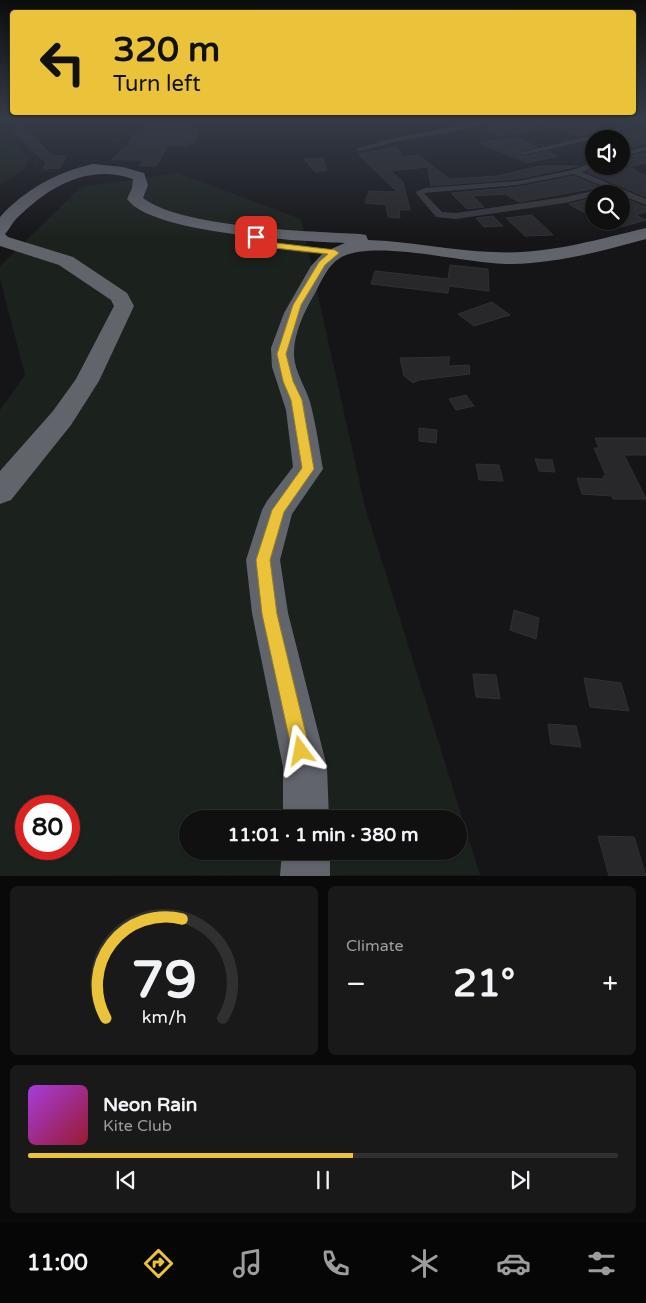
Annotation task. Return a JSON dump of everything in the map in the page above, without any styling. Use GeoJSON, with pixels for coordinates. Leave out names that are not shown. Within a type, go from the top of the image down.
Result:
{"type":"FeatureCollection","features":[{"type":"Feature","properties":{"kind":"highway"},"geometry":{"type":"LineString","coordinates":[[0,230],[5,219],[54,183],[70,173],[97,168],[109,168],[139,176],[141,181],[140,191],[135,199],[138,205],[149,210],[251,231],[499,248],[565,244],[646,223]]}},
{"type":"Feature","properties":{"kind":"highway"},"geometry":{"type":"LineString","coordinates":[[306,810],[305,767],[270,614],[263,560],[278,510],[308,469],[296,400],[288,381],[282,354],[297,305],[322,263],[335,253],[363,246],[493,258],[530,258],[582,249],[646,233]]}},
{"type":"Feature","properties":{"kind":"highway"},"geometry":{"type":"LineString","coordinates":[[0,238],[2,241],[66,260],[120,297],[124,306],[87,381],[62,418],[0,492]]}},
{"type":"Feature","properties":{"kind":"highway"},"geometry":{"type":"LineString","coordinates":[[305,876],[306,860]]}},
{"type":"Feature","properties":{"kind":"street"},"geometry":{"type":"LineString","coordinates":[[585,168],[575,172],[518,183],[419,192],[438,215],[456,216],[585,196]]}},
{"type":"Feature","properties":{"kind":"street"},"geometry":{"type":"LineString","coordinates":[[575,172],[606,185]]}},
{"type":"Feature","properties":{"kind":"street"},"geometry":{"type":"LineString","coordinates":[[630,195],[646,202]]}},
{"type":"Feature","properties":{"kind":"lane"},"geometry":{"type":"LineString","coordinates":[[251,231],[261,240],[275,246],[335,253]]}},
{"type":"Feature","properties":{"kind":"path"},"geometry":{"type":"LineString","coordinates":[[36,160],[35,164],[39,170],[52,171]]}},
{"type":"Feature","properties":{"kind":"shaded area"},"geometry":{"type":"Polygon","coordinates":[[[0,160],[29,160],[24,169],[0,185],[0,160]]]}},
{"type":"Feature","properties":{"kind":"shaded area"},"geometry":{"type":"Polygon","coordinates":[[[178,173],[301,219],[365,507],[460,810],[179,810],[179,860],[467,860],[467,833],[480,875],[0,876],[0,410],[25,375],[0,279],[0,266],[81,187],[178,173]]]}},
{"type":"Feature","properties":{"kind":"building"},"geometry":{"type":"Polygon","coordinates":[[[43,160],[64,160],[60,168],[43,169],[46,162],[43,160]]]}},
{"type":"Feature","properties":{"kind":"building"},"geometry":{"type":"Polygon","coordinates":[[[112,160],[160,160],[156,166],[139,166],[143,160],[112,160]]]}},
{"type":"Feature","properties":{"kind":"building"},"geometry":{"type":"Polygon","coordinates":[[[305,160],[324,160],[327,170],[315,172],[305,160]]]}},
{"type":"Feature","properties":{"kind":"building"},"geometry":{"type":"Polygon","coordinates":[[[364,160],[425,160],[450,179],[497,176],[540,166],[578,166],[518,179],[431,186],[427,167],[391,171],[403,182],[410,210],[399,210],[400,218],[388,217],[386,205],[365,203],[369,191],[397,192],[364,160]]]}},
{"type":"Feature","properties":{"kind":"building"},"geometry":{"type":"Polygon","coordinates":[[[520,160],[540,160],[527,163],[520,160]]]}},
{"type":"Feature","properties":{"kind":"building"},"geometry":{"type":"Polygon","coordinates":[[[630,160],[646,160],[646,163],[630,167],[630,160]]]}},
{"type":"Feature","properties":{"kind":"building"},"geometry":{"type":"Polygon","coordinates":[[[630,168],[646,176],[646,197],[630,190],[630,185],[618,185],[594,175],[630,175],[630,168]]]}},
{"type":"Feature","properties":{"kind":"building"},"geometry":{"type":"Polygon","coordinates":[[[574,176],[596,185],[585,185],[585,190],[519,202],[505,194],[473,196],[484,207],[467,209],[451,193],[518,187],[574,176]]]}},
{"type":"Feature","properties":{"kind":"building"},"geometry":{"type":"Polygon","coordinates":[[[585,200],[585,213],[569,204],[585,200]]]}},
{"type":"Feature","properties":{"kind":"building"},"geometry":{"type":"Polygon","coordinates":[[[630,201],[646,207],[646,212],[636,215],[646,220],[630,224],[630,201]]]}},
{"type":"Feature","properties":{"kind":"building"},"geometry":{"type":"Polygon","coordinates":[[[532,215],[553,235],[525,236],[506,218],[532,215]]]}},
{"type":"Feature","properties":{"kind":"building"},"geometry":{"type":"Polygon","coordinates":[[[493,216],[503,226],[484,227],[476,218],[493,216]]]}},
{"type":"Feature","properties":{"kind":"building"},"geometry":{"type":"Polygon","coordinates":[[[450,265],[488,269],[489,291],[449,286],[448,293],[371,284],[375,271],[448,279],[450,265]]]}},
{"type":"Feature","properties":{"kind":"building"},"geometry":{"type":"Polygon","coordinates":[[[492,302],[510,315],[474,326],[458,314],[492,302]]]}},
{"type":"Feature","properties":{"kind":"building"},"geometry":{"type":"Polygon","coordinates":[[[450,357],[448,366],[469,365],[470,374],[419,380],[413,383],[404,376],[400,358],[450,357]]]}},
{"type":"Feature","properties":{"kind":"building"},"geometry":{"type":"Polygon","coordinates":[[[466,395],[474,406],[456,410],[449,399],[466,395]]]}},
{"type":"Feature","properties":{"kind":"building"},"geometry":{"type":"Polygon","coordinates":[[[419,428],[437,430],[436,443],[419,441],[419,428]]]}},
{"type":"Feature","properties":{"kind":"building"},"geometry":{"type":"Polygon","coordinates":[[[595,438],[646,438],[646,455],[624,455],[646,499],[613,499],[612,496],[582,494],[577,478],[604,479],[603,476],[606,476],[594,448],[599,448],[595,438]]]}},
{"type":"Feature","properties":{"kind":"building"},"geometry":{"type":"Polygon","coordinates":[[[535,459],[552,460],[555,472],[539,471],[535,459]]]}},
{"type":"Feature","properties":{"kind":"building"},"geometry":{"type":"Polygon","coordinates":[[[476,464],[499,465],[503,481],[479,480],[476,464]]]}},
{"type":"Feature","properties":{"kind":"building"},"geometry":{"type":"Polygon","coordinates":[[[514,610],[539,618],[536,639],[510,630],[514,610]]]}},
{"type":"Feature","properties":{"kind":"building"},"geometry":{"type":"Polygon","coordinates":[[[473,674],[496,675],[500,699],[476,697],[473,674]]]}},
{"type":"Feature","properties":{"kind":"building"},"geometry":{"type":"Polygon","coordinates":[[[584,678],[621,683],[629,711],[590,707],[584,678]]]}},
{"type":"Feature","properties":{"kind":"building"},"geometry":{"type":"Polygon","coordinates":[[[548,724],[576,726],[581,747],[551,744],[548,724]]]}},
{"type":"Feature","properties":{"kind":"building"},"geometry":{"type":"Polygon","coordinates":[[[598,836],[634,837],[646,876],[609,876],[598,836]]]}},
{"type":"Feature","properties":{"kind":"route"},"geometry":{"type":"LineString","coordinates":[[256,237],[275,246],[335,253],[322,263],[297,305],[287,332],[282,354],[288,381],[296,400],[308,469],[278,510],[263,560],[270,614],[301,751]]}}]}
